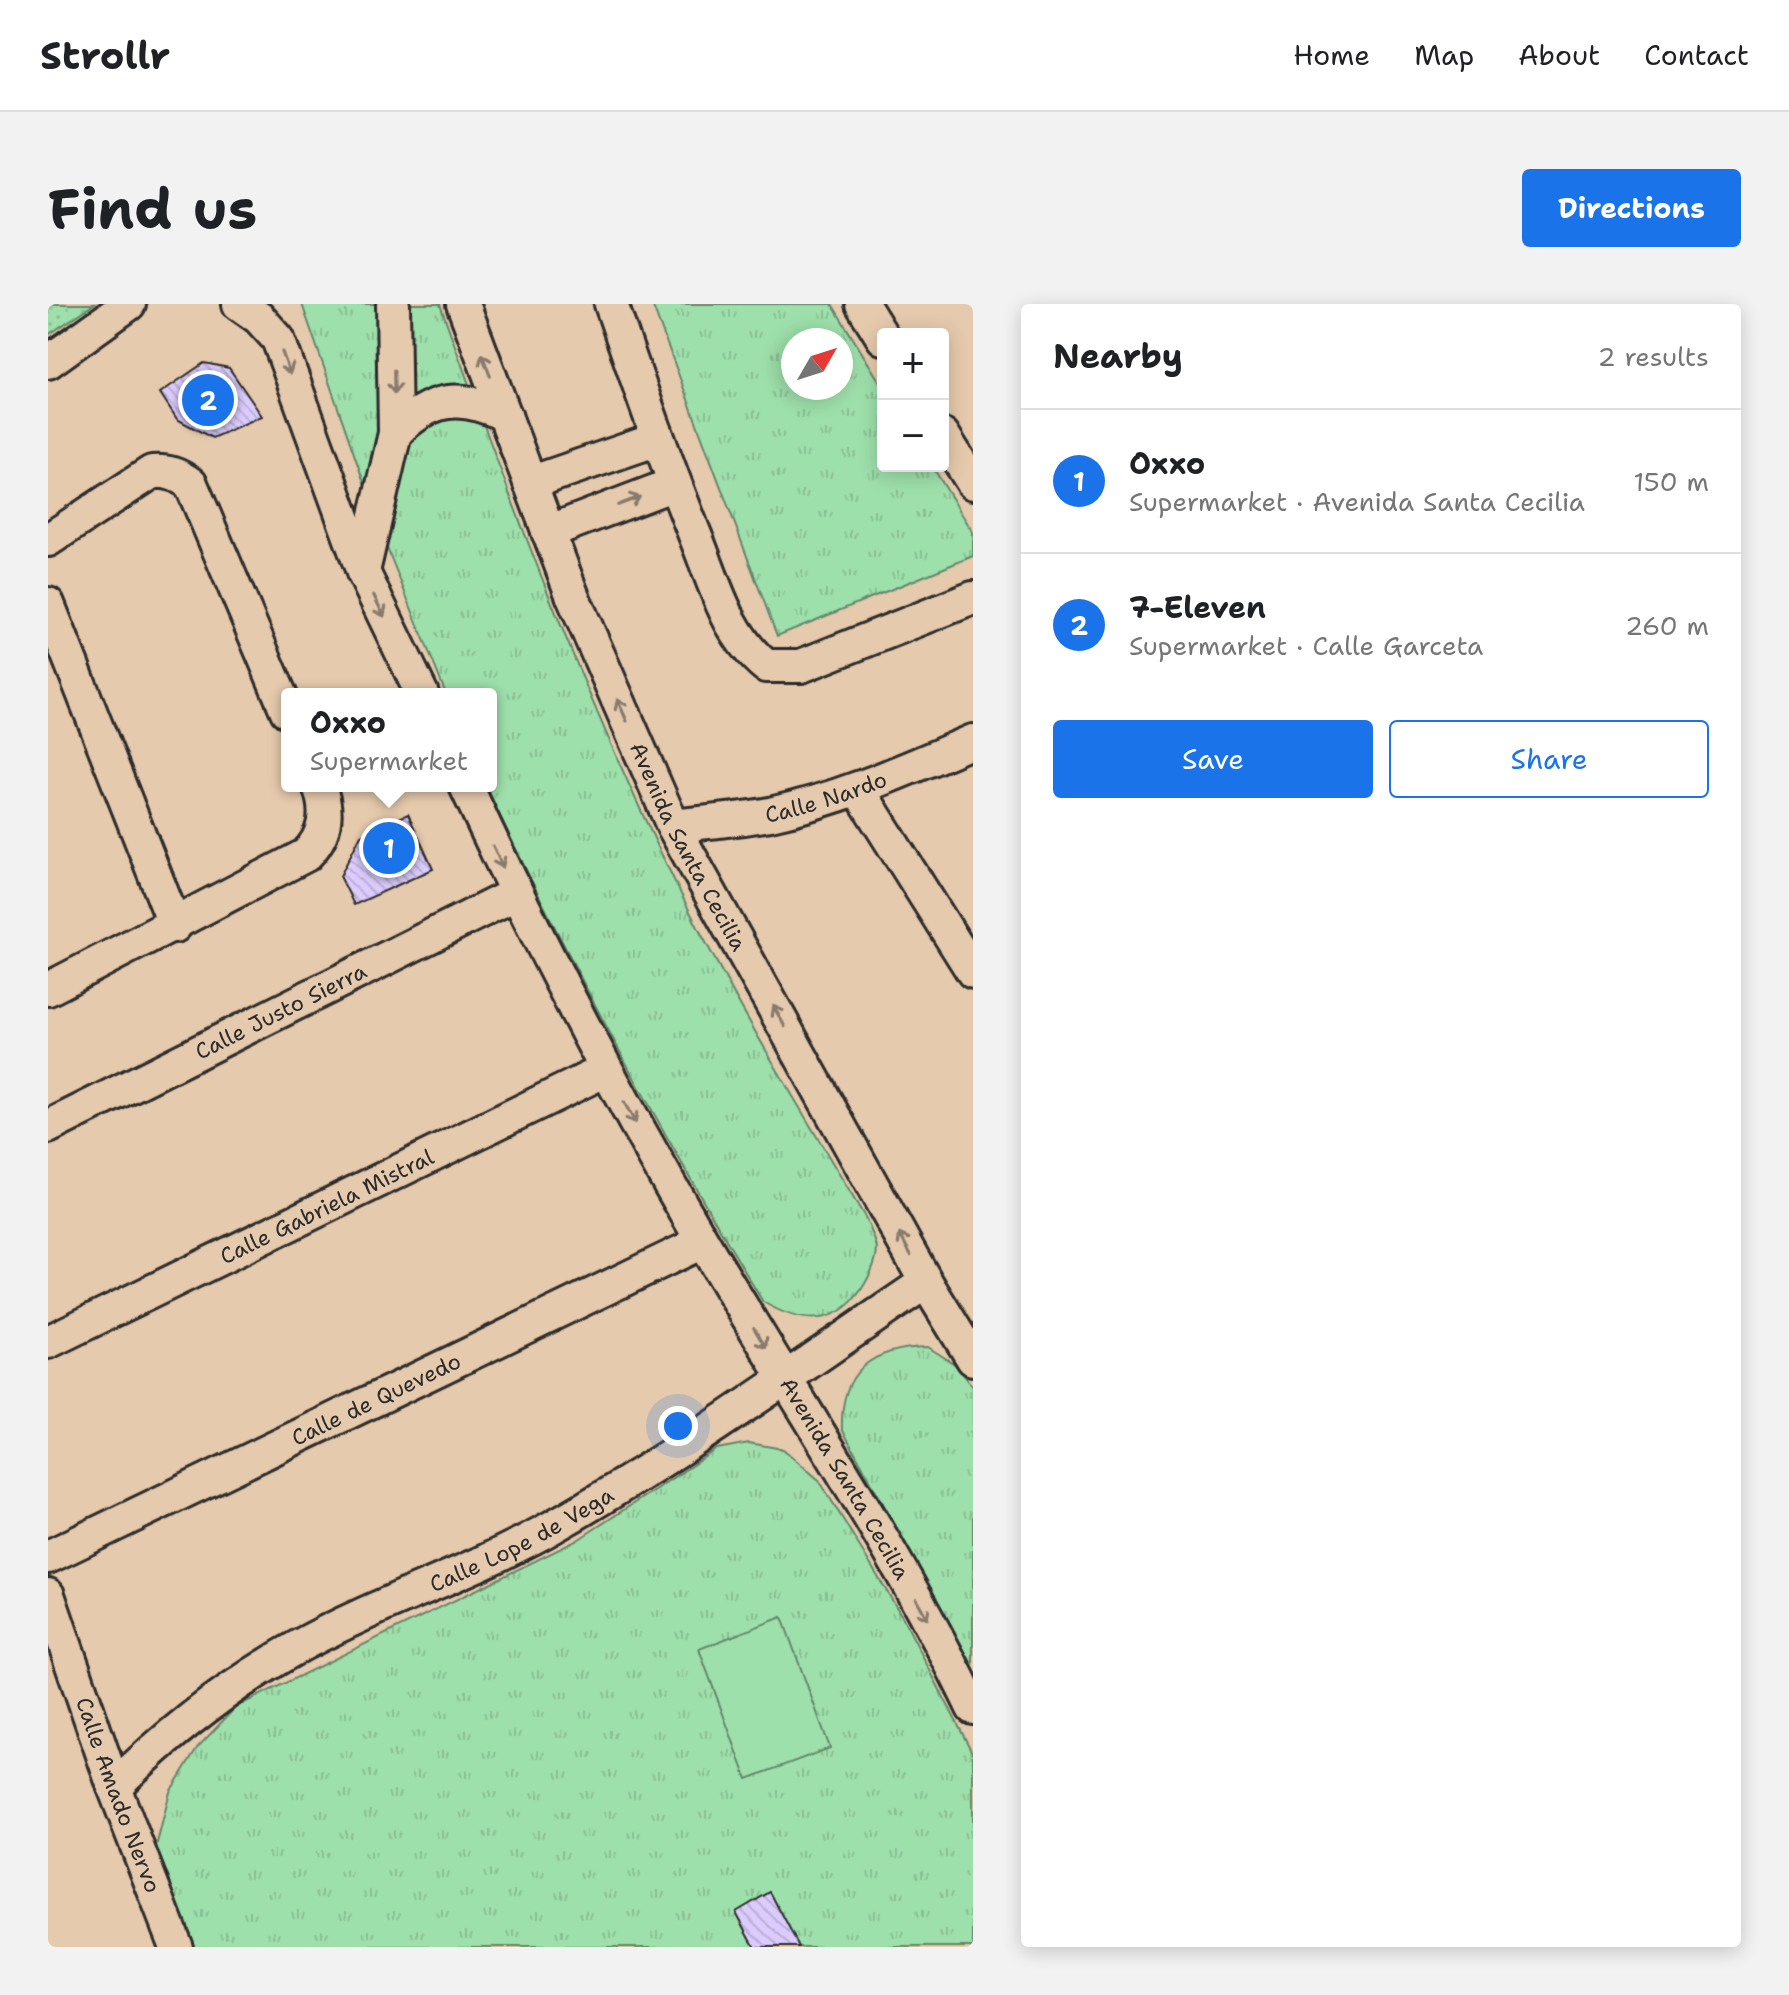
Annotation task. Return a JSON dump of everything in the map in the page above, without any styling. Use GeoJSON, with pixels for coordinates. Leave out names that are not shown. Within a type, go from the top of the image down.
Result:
{"type":"FeatureCollection","features":[{"type":"Feature","properties":{"kind":"street"},"geometry":{"type":"LineString","coordinates":[[48,362],[129,304]]}},
{"type":"Feature","properties":{"kind":"street"},"geometry":{"type":"LineString","coordinates":[[239,304],[259,318],[278,339],[363,572],[419,688]]}},
{"type":"Feature","properties":{"kind":"street"},"geometry":{"type":"LineString","coordinates":[[363,572],[395,433],[393,304]]}},
{"type":"Feature","properties":{"kind":"street","name":"Avenida Santa Cecilia"},"geometry":{"type":"LineString","coordinates":[[463,304],[573,597],[673,826],[926,1282],[973,1359]]}},
{"type":"Feature","properties":{"kind":"street"},"geometry":{"type":"LineString","coordinates":[[611,304],[674,484],[738,637],[766,666],[801,666],[973,598]]}},
{"type":"Feature","properties":{"kind":"street"},"geometry":{"type":"LineString","coordinates":[[862,304],[877,328]]}},
{"type":"Feature","properties":{"kind":"street"},"geometry":{"type":"LineString","coordinates":[[395,433],[413,415],[435,404],[459,400],[483,404],[505,415]]}},
{"type":"Feature","properties":{"kind":"street"},"geometry":{"type":"LineString","coordinates":[[530,483],[658,439]]}},
{"type":"Feature","properties":{"kind":"street"},"geometry":{"type":"LineString","coordinates":[[949,445],[973,483]]}},
{"type":"Feature","properties":{"kind":"street"},"geometry":{"type":"LineString","coordinates":[[48,540],[152,472],[168,471],[191,484],[281,697]]}},
{"type":"Feature","properties":{"kind":"street"},"geometry":{"type":"LineString","coordinates":[[548,532],[674,484]]}},
{"type":"Feature","properties":{"kind":"street"},"geometry":{"type":"LineString","coordinates":[[48,604],[175,926]]}},
{"type":"Feature","properties":{"kind":"street","name":"Calle Nardo"},"geometry":{"type":"LineString","coordinates":[[673,826],[770,814],[858,789],[973,741]]}},
{"type":"Feature","properties":{"kind":"street"},"geometry":{"type":"LineString","coordinates":[[858,789],[973,972]]}},
{"type":"Feature","properties":{"kind":"street"},"geometry":{"type":"LineString","coordinates":[[48,989],[175,926],[306,855],[315,846],[325,820],[320,792]]}},
{"type":"Feature","properties":{"kind":"street","name":"Avenida Santa Cecilia"},"geometry":{"type":"LineString","coordinates":[[469,792],[515,894],[606,1070],[702,1242],[884,1540],[973,1708]]}},
{"type":"Feature","properties":{"kind":"street","name":"Calle Justo Sierra"},"geometry":{"type":"LineString","coordinates":[[48,1127],[515,894]]}},
{"type":"Feature","properties":{"kind":"street","name":"Calle Gabriela Mistral"},"geometry":{"type":"LineString","coordinates":[[48,1342],[606,1070]]}},
{"type":"Feature","properties":{"kind":"street","name":"Calle de Quevedo"},"geometry":{"type":"LineString","coordinates":[[48,1557],[702,1242]]}},
{"type":"Feature","properties":{"kind":"street","name":"Calle Lope de Vega"},"geometry":{"type":"LineString","coordinates":[[114,1787],[194,1714],[248,1676],[357,1618],[544,1531],[664,1460],[926,1282]]}},
{"type":"Feature","properties":{"kind":"street","name":"Calle Amado Nervo"},"geometry":{"type":"LineString","coordinates":[[48,1595],[114,1787],[176,1947]]}},
{"type":"Feature","properties":{"kind":"green space"},"geometry":{"type":"Polygon","coordinates":[[[48,304],[94,304],[48,335],[48,304]]]}},
{"type":"Feature","properties":{"kind":"green space"},"geometry":{"type":"Polygon","coordinates":[[[302,304],[440,304],[549,596],[641,812],[720,968],[866,1219],[874,1238],[877,1254],[869,1276],[861,1290],[840,1311],[828,1316],[803,1318],[763,1302],[618,1048],[489,792],[497,792],[497,688],[444,688],[385,543],[302,304]]]}},
{"type":"Feature","properties":{"kind":"green space"},"geometry":{"type":"Polygon","coordinates":[[[652,304],[832,304],[847,328],[781,328],[781,400],[853,400],[853,338],[877,377],[877,472],[936,472],[973,532],[973,556],[777,636],[652,304]]]}},
{"type":"Feature","properties":{"kind":"green space"},"geometry":{"type":"Polygon","coordinates":[[[928,1347],[956,1365],[973,1387],[973,1666],[842,1429],[847,1392],[853,1378],[863,1367],[890,1352],[928,1347]]]}},
{"type":"Feature","properties":{"kind":"green space"},"geometry":{"type":"Polygon","coordinates":[[[749,1443],[783,1449],[819,1480],[903,1618],[973,1754],[973,1947],[193,1947],[156,1847],[170,1792],[197,1748],[236,1707],[576,1541],[717,1449],[749,1443]]]}},
{"type":"Feature","properties":{"kind":"green space"},"geometry":{"type":"Polygon","coordinates":[[[782,1617],[830,1748],[747,1779],[699,1649],[782,1617]]]}},
{"type":"Feature","properties":{"kind":"building"},"geometry":{"type":"Polygon","coordinates":[[[204,363],[229,368],[262,416],[212,438],[177,419],[160,393],[204,363]]]}},
{"type":"Feature","properties":{"kind":"building"},"geometry":{"type":"Polygon","coordinates":[[[408,814],[433,869],[354,905],[340,876],[361,835],[408,814]]]}},
{"type":"Feature","properties":{"kind":"building"},"geometry":{"type":"Polygon","coordinates":[[[770,1892],[799,1947],[755,1947],[736,1912],[770,1892]]]}},
{"type":"Feature","properties":{"kind":"place","name":"7-Eleven"},"geometry":{"type":"Point","coordinates":[208,400]}},
{"type":"Feature","properties":{"kind":"place","name":"Oxxo"},"geometry":{"type":"Point","coordinates":[389,848]}}]}
